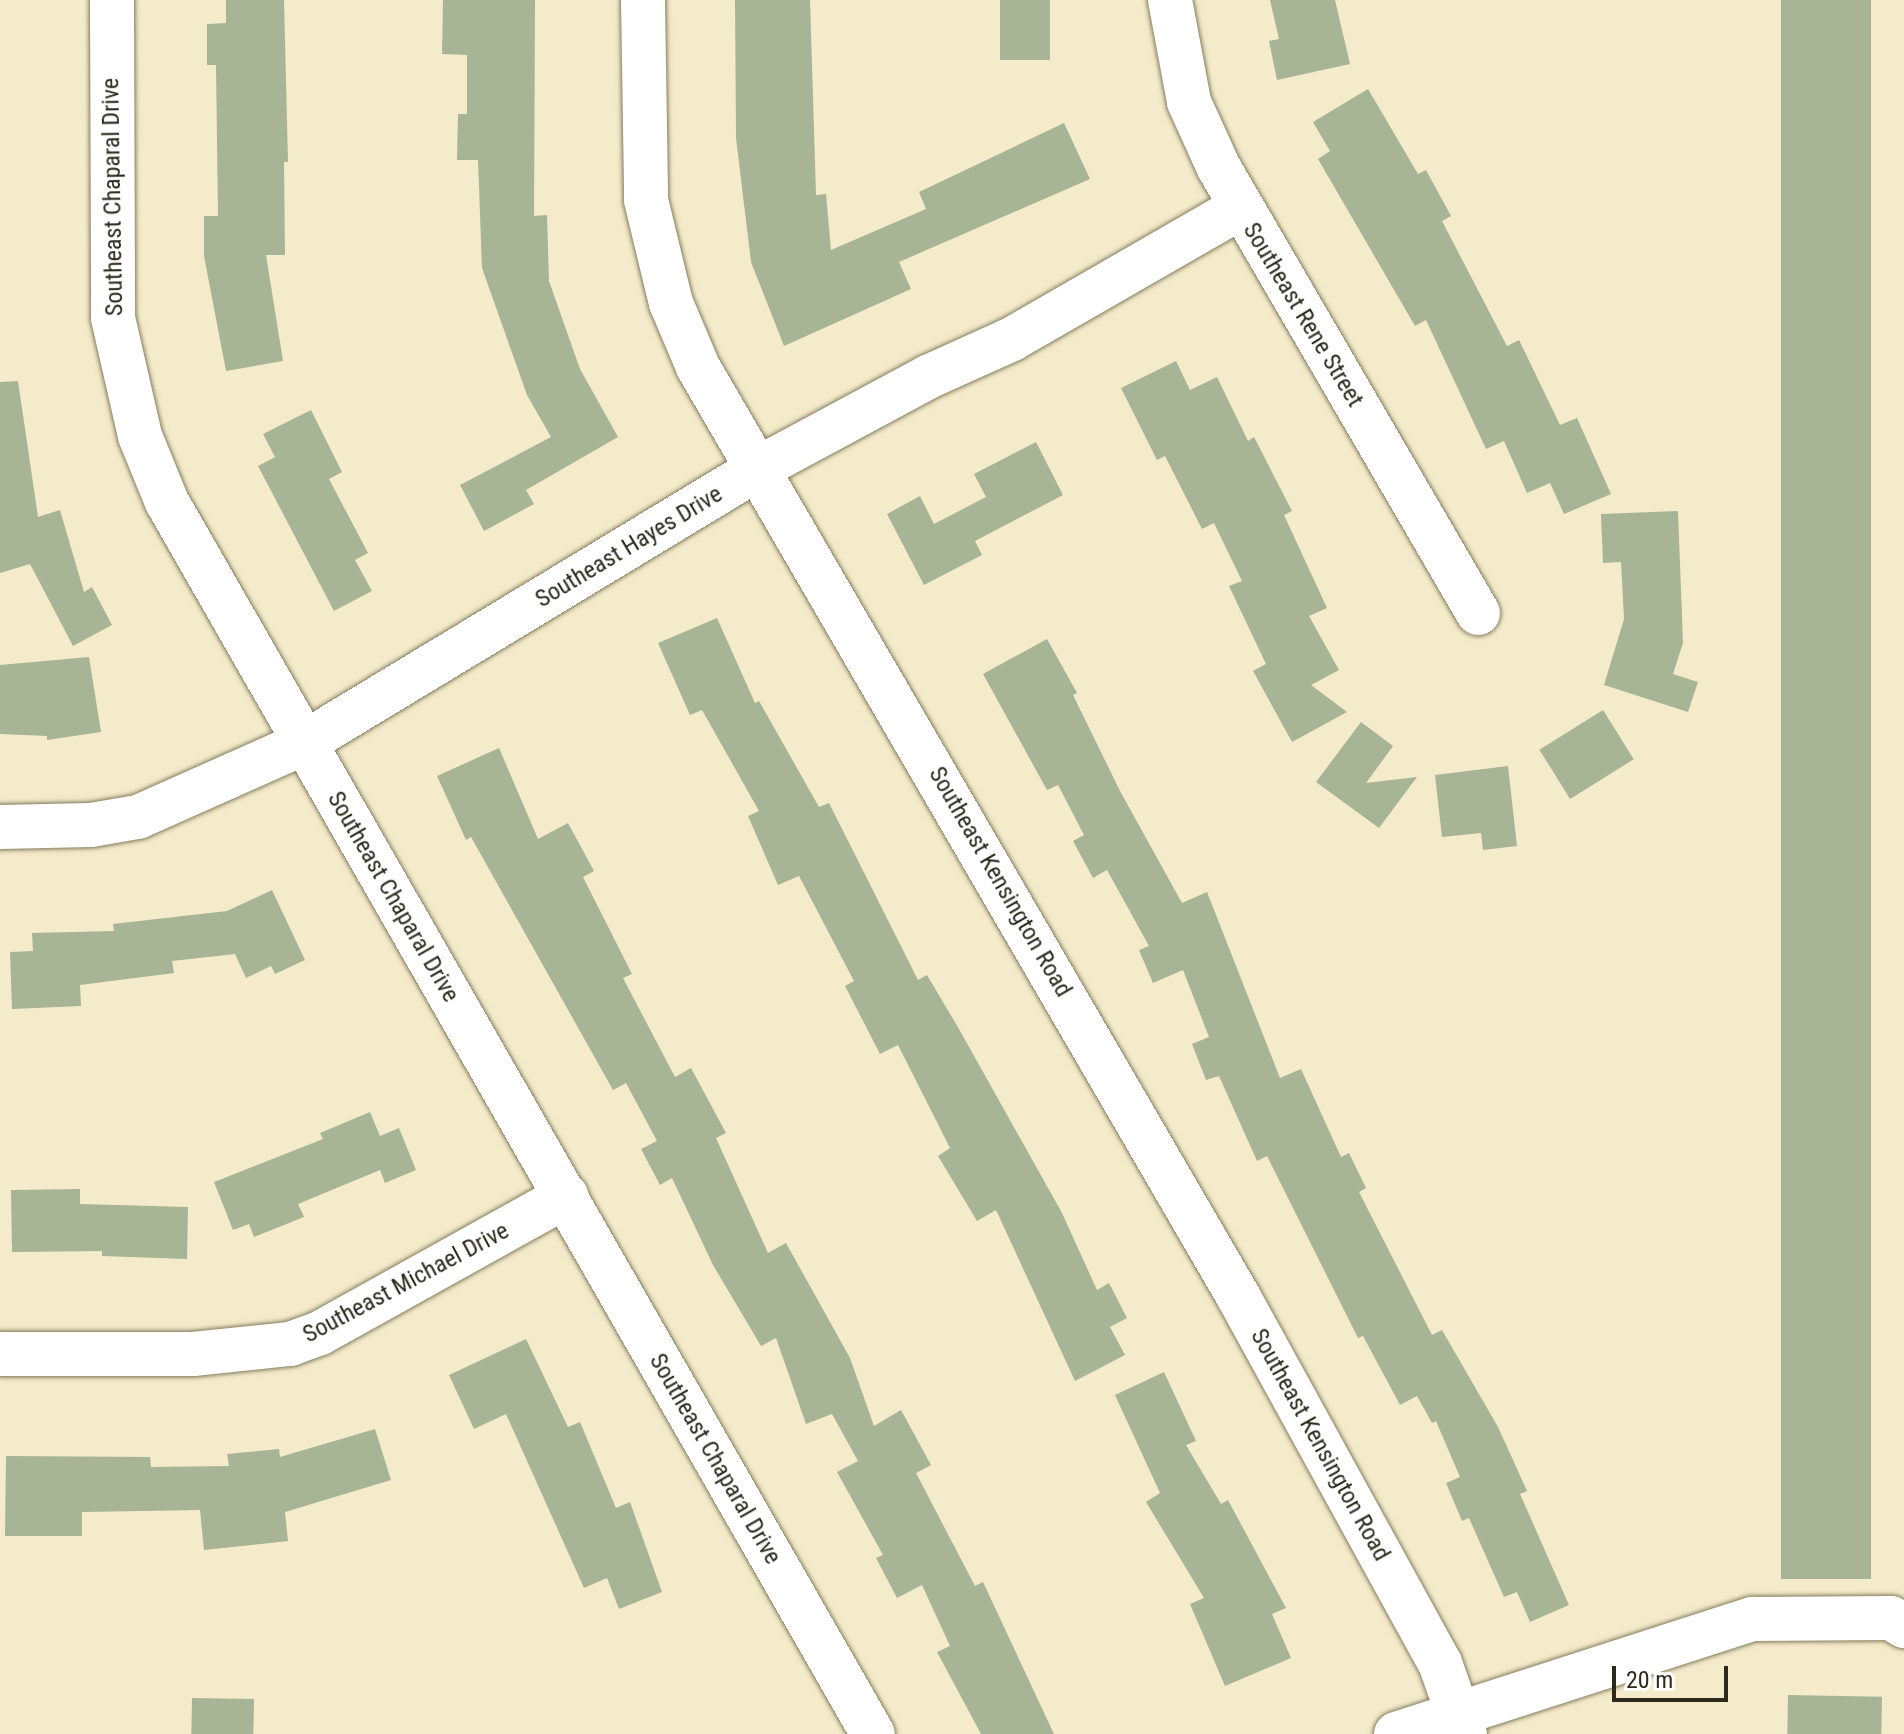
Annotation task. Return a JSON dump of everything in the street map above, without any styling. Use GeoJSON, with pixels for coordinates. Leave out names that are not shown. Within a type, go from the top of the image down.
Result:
{"type":"FeatureCollection","features":[{"type":"Feature","properties":{"kind":"street","name":"Southeast Chaparal Drive"},"geometry":{"type":"LineString","coordinates":[[112,0],[113,318],[140,436],[167,502],[873,1734]]}},
{"type":"Feature","properties":{"kind":"street","name":"Southeast Kensington Road"},"geometry":{"type":"LineString","coordinates":[[643,0],[646,200],[671,303],[698,367],[1238,1296],[1410,1606],[1462,1725]]}},
{"type":"Feature","properties":{"kind":"street","name":"Southeast Rene Street"},"geometry":{"type":"LineString","coordinates":[[1170,0],[1189,102],[1240,208],[1478,613]]}},
{"type":"Feature","properties":{"kind":"street","name":"Southeast Hayes Drive"},"geometry":{"type":"LineString","coordinates":[[0,827],[91,825],[138,817],[304,743],[759,468],[928,377],[1012,339],[1240,208]]}},
{"type":"Feature","properties":{"kind":"street","name":"Southeast Michael Drive"},"geometry":{"type":"LineString","coordinates":[[0,1354],[193,1354],[290,1344],[320,1333],[566,1196]]}},
{"type":"Feature","properties":{"kind":"street"},"geometry":{"type":"LineString","coordinates":[[1396,1734],[1462,1725],[1753,1619],[1900,1618]]}},
{"type":"Feature","properties":{"kind":"building"},"geometry":{"type":"Polygon","coordinates":[[[226,0],[284,0],[288,162],[284,162],[285,255],[266,255],[283,361],[226,371],[204,256],[204,216],[218,216],[216,65],[207,65],[207,24],[226,23],[226,0]]]}},
{"type":"Feature","properties":{"kind":"building"},"geometry":{"type":"Polygon","coordinates":[[[443,0],[535,0],[534,216],[547,215],[549,281],[580,369],[618,437],[526,490],[534,504],[484,531],[460,485],[551,437],[527,395],[482,268],[478,160],[457,160],[458,114],[467,114],[467,55],[442,54],[443,0]]]}},
{"type":"Feature","properties":{"kind":"building"},"geometry":{"type":"Polygon","coordinates":[[[735,0],[810,0],[816,195],[826,194],[831,250],[926,209],[919,192],[1064,123],[1090,179],[899,262],[911,289],[784,346],[751,262],[736,138],[735,0]]]}},
{"type":"Feature","properties":{"kind":"building"},"geometry":{"type":"Polygon","coordinates":[[[1000,0],[1050,0],[1050,60],[1000,60],[1000,0]]]}},
{"type":"Feature","properties":{"kind":"building"},"geometry":{"type":"Polygon","coordinates":[[[1270,0],[1335,0],[1350,64],[1277,80],[1269,41],[1279,39],[1270,0]]]}},
{"type":"Feature","properties":{"kind":"building"},"geometry":{"type":"Polygon","coordinates":[[[1781,0],[1871,0],[1871,1579],[1781,1579],[1781,0]]]}},
{"type":"Feature","properties":{"kind":"building"},"geometry":{"type":"Polygon","coordinates":[[[1368,89],[1418,174],[1426,170],[1451,216],[1442,221],[1507,346],[1519,340],[1560,425],[1577,418],[1611,494],[1564,514],[1550,483],[1527,493],[1504,441],[1486,449],[1426,320],[1415,326],[1318,159],[1330,151],[1313,122],[1368,89]]]}},
{"type":"Feature","properties":{"kind":"building"},"geometry":{"type":"Polygon","coordinates":[[[1176,361],[1190,390],[1217,377],[1248,441],[1254,437],[1292,511],[1284,515],[1327,608],[1309,616],[1339,670],[1311,685],[1347,712],[1292,742],[1253,671],[1266,664],[1229,586],[1242,581],[1214,523],[1202,529],[1165,456],[1157,460],[1121,388],[1176,361]]]}},
{"type":"Feature","properties":{"kind":"building"},"geometry":{"type":"Polygon","coordinates":[[[18,381],[38,517],[60,510],[84,592],[92,587],[112,625],[73,646],[30,564],[0,573],[0,382],[18,381]]]}},
{"type":"Feature","properties":{"kind":"building"},"geometry":{"type":"Polygon","coordinates":[[[311,410],[342,472],[329,479],[368,553],[355,560],[372,591],[334,611],[258,466],[275,457],[263,434],[311,410]]]}},
{"type":"Feature","properties":{"kind":"building"},"geometry":{"type":"Polygon","coordinates":[[[1036,442],[1063,495],[975,541],[982,555],[924,585],[887,514],[920,496],[934,524],[986,497],[974,474],[1036,442]]]}},
{"type":"Feature","properties":{"kind":"building"},"geometry":{"type":"Polygon","coordinates":[[[1678,511],[1683,643],[1673,674],[1698,682],[1688,712],[1604,685],[1624,619],[1621,562],[1603,563],[1601,514],[1678,511]]]}},
{"type":"Feature","properties":{"kind":"building"},"geometry":{"type":"Polygon","coordinates":[[[717,618],[755,703],[759,701],[819,807],[829,803],[918,980],[927,975],[959,1029],[1062,1213],[1097,1290],[1109,1283],[1127,1318],[1110,1327],[1125,1355],[1075,1381],[996,1210],[977,1221],[938,1156],[950,1148],[898,1045],[880,1054],[845,986],[854,981],[799,876],[778,885],[748,816],[759,811],[702,710],[690,715],[658,643],[717,618]]]}},
{"type":"Feature","properties":{"kind":"building"},"geometry":{"type":"Polygon","coordinates":[[[1047,639],[1077,693],[1073,695],[1120,791],[1182,903],[1207,892],[1280,1078],[1301,1069],[1341,1157],[1349,1153],[1366,1188],[1359,1192],[1432,1335],[1442,1330],[1498,1427],[1527,1491],[1520,1494],[1569,1605],[1530,1622],[1517,1592],[1504,1597],[1469,1518],[1462,1521],[1446,1483],[1460,1477],[1436,1421],[1432,1423],[1417,1396],[1400,1405],[1363,1336],[1358,1338],[1267,1156],[1257,1161],[1219,1076],[1206,1080],[1192,1044],[1209,1037],[1183,970],[1153,983],[1139,950],[1149,946],[1107,870],[1093,878],[1073,841],[1084,835],[1058,785],[1047,790],[983,674],[1047,639]]]}},
{"type":"Feature","properties":{"kind":"building"},"geometry":{"type":"Polygon","coordinates":[[[89,657],[101,732],[47,740],[47,736],[0,734],[0,665],[89,657]]]}},
{"type":"Feature","properties":{"kind":"building"},"geometry":{"type":"Polygon","coordinates":[[[1603,710],[1634,759],[1570,799],[1539,750],[1603,710]]]}},
{"type":"Feature","properties":{"kind":"building"},"geometry":{"type":"Polygon","coordinates":[[[1361,722],[1393,746],[1366,783],[1417,777],[1379,828],[1316,782],[1361,722]]]}},
{"type":"Feature","properties":{"kind":"building"},"geometry":{"type":"Polygon","coordinates":[[[499,748],[538,839],[568,823],[594,871],[583,877],[632,974],[623,978],[675,1077],[691,1068],[726,1133],[716,1138],[768,1253],[786,1243],[850,1358],[874,1426],[901,1410],[931,1465],[916,1473],[975,1586],[983,1582],[1054,1734],[981,1734],[937,1652],[950,1646],[922,1585],[897,1598],[876,1558],[883,1555],[837,1472],[858,1461],[832,1414],[806,1424],[776,1338],[761,1346],[713,1265],[672,1178],[660,1185],[641,1149],[657,1141],[626,1083],[613,1090],[471,837],[466,840],[437,776],[499,748]]]}},
{"type":"Feature","properties":{"kind":"building"},"geometry":{"type":"Polygon","coordinates":[[[1508,766],[1517,846],[1483,850],[1481,833],[1442,837],[1435,775],[1508,766]]]}},
{"type":"Feature","properties":{"kind":"building"},"geometry":{"type":"Polygon","coordinates":[[[272,890],[305,960],[275,974],[271,966],[246,978],[235,954],[172,961],[174,973],[80,985],[81,1006],[12,1009],[10,952],[33,951],[32,933],[114,931],[113,924],[227,911],[272,890]]]}},
{"type":"Feature","properties":{"kind":"building"},"geometry":{"type":"Polygon","coordinates":[[[370,1112],[380,1136],[399,1128],[416,1170],[385,1183],[380,1170],[298,1204],[304,1217],[254,1237],[249,1224],[233,1230],[214,1182],[323,1139],[320,1133],[370,1112]]]}},
{"type":"Feature","properties":{"kind":"building"},"geometry":{"type":"Polygon","coordinates":[[[80,1189],[80,1204],[188,1207],[187,1259],[102,1256],[102,1251],[12,1252],[11,1190],[80,1189]]]}},
{"type":"Feature","properties":{"kind":"building"},"geometry":{"type":"Polygon","coordinates":[[[526,1339],[568,1427],[580,1422],[616,1508],[630,1502],[662,1592],[619,1609],[607,1578],[584,1588],[506,1414],[474,1429],[449,1375],[526,1339]]]}},
{"type":"Feature","properties":{"kind":"building"},"geometry":{"type":"Polygon","coordinates":[[[1164,1372],[1196,1441],[1186,1445],[1221,1504],[1228,1500],[1286,1608],[1272,1614],[1291,1658],[1225,1686],[1190,1604],[1204,1598],[1146,1502],[1160,1493],[1115,1395],[1164,1372]]]}},
{"type":"Feature","properties":{"kind":"building"},"geometry":{"type":"Polygon","coordinates":[[[375,1429],[391,1480],[285,1512],[288,1541],[204,1550],[200,1510],[82,1512],[82,1536],[5,1536],[6,1456],[150,1457],[151,1467],[229,1466],[227,1454],[279,1449],[280,1457],[375,1429]]]}},
{"type":"Feature","properties":{"kind":"building"},"geometry":{"type":"Polygon","coordinates":[[[1788,1695],[1882,1697],[1881,1734],[1787,1734],[1788,1695]]]}},
{"type":"Feature","properties":{"kind":"building"},"geometry":{"type":"Polygon","coordinates":[[[192,1698],[254,1699],[253,1734],[191,1734],[192,1698]]]}}]}
